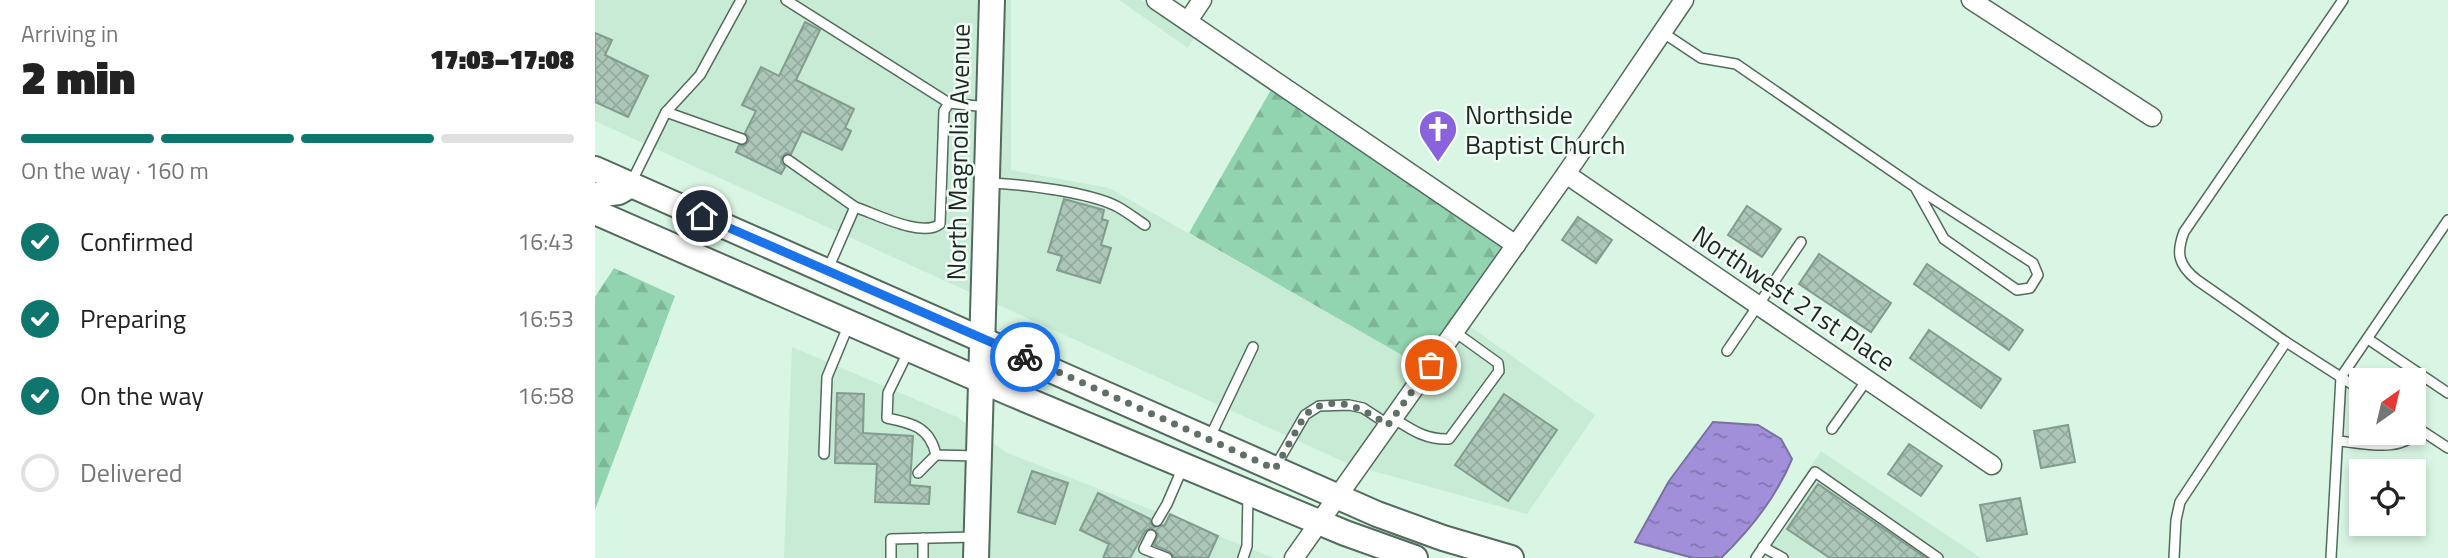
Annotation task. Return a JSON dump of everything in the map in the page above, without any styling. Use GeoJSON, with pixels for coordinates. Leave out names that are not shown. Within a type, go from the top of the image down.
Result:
{"type":"FeatureCollection","features":[{"type":"Feature","properties":{"kind":"main road","name":"North Magnolia Avenue"},"geometry":{"type":"LineString","coordinates":[[976,547],[992,0]]}},
{"type":"Feature","properties":{"kind":"main road"},"geometry":{"type":"LineString","coordinates":[[595,169],[1338,497],[1443,538],[1511,558]]}},
{"type":"Feature","properties":{"kind":"main road"},"geometry":{"type":"LineString","coordinates":[[595,195],[619,192],[631,185]]}},
{"type":"Feature","properties":{"kind":"main road"},"geometry":{"type":"LineString","coordinates":[[595,212],[981,380],[1319,522],[1415,558]]}},
{"type":"Feature","properties":{"kind":"street"},"geometry":{"type":"LineString","coordinates":[[1156,0],[1516,245]]}},
{"type":"Feature","properties":{"kind":"street"},"geometry":{"type":"LineString","coordinates":[[1188,21],[1202,0]]}},
{"type":"Feature","properties":{"kind":"street"},"geometry":{"type":"LineString","coordinates":[[1294,558],[1566,174],[1684,0]]}},
{"type":"Feature","properties":{"kind":"street"},"geometry":{"type":"LineString","coordinates":[[1971,0],[2152,117]]}},
{"type":"Feature","properties":{"kind":"street","name":"Northwest 21st Place"},"geometry":{"type":"LineString","coordinates":[[1566,174],[1992,465]]}},
{"type":"Feature","properties":{"kind":"lane"},"geometry":{"type":"LineString","coordinates":[[631,185],[666,112],[700,75],[741,0]]}},
{"type":"Feature","properties":{"kind":"lane"},"geometry":{"type":"LineString","coordinates":[[786,0],[949,103],[989,108]]}},
{"type":"Feature","properties":{"kind":"lane"},"geometry":{"type":"LineString","coordinates":[[2343,0],[2184,232],[2178,254],[2185,271],[2349,382]]}},
{"type":"Feature","properties":{"kind":"lane"},"geometry":{"type":"LineString","coordinates":[[1662,32],[1701,58],[1736,64],[1915,187],[2033,263],[2038,275],[2030,288],[2017,290],[1944,239],[1915,187]]}},
{"type":"Feature","properties":{"kind":"lane"},"geometry":{"type":"LineString","coordinates":[[788,160],[855,206],[922,230],[934,229],[940,224],[944,111],[949,103]]}},
{"type":"Feature","properties":{"kind":"lane"},"geometry":{"type":"LineString","coordinates":[[666,112],[742,139]]}},
{"type":"Feature","properties":{"kind":"lane"},"geometry":{"type":"LineString","coordinates":[[987,183],[1018,184],[1103,200],[1119,207],[1145,225]]}},
{"type":"Feature","properties":{"kind":"lane"},"geometry":{"type":"LineString","coordinates":[[827,270],[855,206]]}},
{"type":"Feature","properties":{"kind":"lane"},"geometry":{"type":"LineString","coordinates":[[2331,558],[2341,377],[2448,220]]}},
{"type":"Feature","properties":{"kind":"lane"},"geometry":{"type":"LineString","coordinates":[[1727,351],[1801,243]]}},
{"type":"Feature","properties":{"kind":"lane"},"geometry":{"type":"LineString","coordinates":[[824,454],[827,377],[849,323]]}},
{"type":"Feature","properties":{"kind":"lane"},"geometry":{"type":"LineString","coordinates":[[1275,469],[1305,415],[1319,406],[1349,405],[1363,408],[1433,440],[1449,439],[1499,371],[1498,363],[1455,332]]}},
{"type":"Feature","properties":{"kind":"lane"},"geometry":{"type":"LineString","coordinates":[[2368,339],[2448,393]]}},
{"type":"Feature","properties":{"kind":"lane"},"geometry":{"type":"LineString","coordinates":[[2173,558],[2180,502],[2286,342]]}},
{"type":"Feature","properties":{"kind":"lane"},"geometry":{"type":"LineString","coordinates":[[1209,439],[1253,347]]}},
{"type":"Feature","properties":{"kind":"lane"},"geometry":{"type":"LineString","coordinates":[[909,349],[888,393],[887,418],[914,424],[933,441],[936,455]]}},
{"type":"Feature","properties":{"kind":"lane"},"geometry":{"type":"LineString","coordinates":[[1832,429],[1867,380]]}},
{"type":"Feature","properties":{"kind":"lane"},"geometry":{"type":"LineString","coordinates":[[2426,434],[2448,448]]}},
{"type":"Feature","properties":{"kind":"lane"},"geometry":{"type":"LineString","coordinates":[[2338,441],[2349,442]]}},
{"type":"Feature","properties":{"kind":"lane"},"geometry":{"type":"LineString","coordinates":[[918,472],[936,455],[979,456]]}},
{"type":"Feature","properties":{"kind":"lane"},"geometry":{"type":"LineString","coordinates":[[1157,521],[1183,465]]}},
{"type":"Feature","properties":{"kind":"lane"},"geometry":{"type":"LineString","coordinates":[[1756,558],[1815,472],[1938,558]]}},
{"type":"Feature","properties":{"kind":"lane"},"geometry":{"type":"LineString","coordinates":[[1243,558],[1247,546],[1248,492]]}},
{"type":"Feature","properties":{"kind":"lane"},"geometry":{"type":"LineString","coordinates":[[1151,535],[1144,549],[1167,558]]}},
{"type":"Feature","properties":{"kind":"lane"},"geometry":{"type":"LineString","coordinates":[[891,558],[891,539],[923,538],[976,547]]}},
{"type":"Feature","properties":{"kind":"lane"},"geometry":{"type":"LineString","coordinates":[[923,538],[923,558]]}},
{"type":"Feature","properties":{"kind":"lane"},"geometry":{"type":"LineString","coordinates":[[1763,547],[1783,558]]}},
{"type":"Feature","properties":{"kind":"shaded area"},"geometry":{"type":"Polygon","coordinates":[[[595,0],[984,0],[976,295],[595,121],[595,0]]]}},
{"type":"Feature","properties":{"kind":"shaded area"},"geometry":{"type":"Polygon","coordinates":[[[999,0],[1011,0],[1011,170],[1109,188],[1421,366],[1351,465],[992,302],[999,0]]]}},
{"type":"Feature","properties":{"kind":"shaded area"},"geometry":{"type":"Polygon","coordinates":[[[1119,0],[1141,0],[1195,36],[1188,48],[1119,0]]]}},
{"type":"Feature","properties":{"kind":"shaded area"},"geometry":{"type":"Polygon","coordinates":[[[1468,325],[1595,415],[1527,514],[1366,469],[1468,325]]]}},
{"type":"Feature","properties":{"kind":"shaded area"},"geometry":{"type":"Polygon","coordinates":[[[792,347],[957,417],[972,428],[968,558],[784,558],[792,347]]]}},
{"type":"Feature","properties":{"kind":"shaded area"},"geometry":{"type":"Polygon","coordinates":[[[987,439],[1005,452],[1274,558],[983,558],[987,439]]]}},
{"type":"Feature","properties":{"kind":"shaded area"},"geometry":{"type":"Polygon","coordinates":[[[1821,451],[1981,558],[1750,558],[1821,451]]]}},
{"type":"Feature","properties":{"kind":"green space"},"geometry":{"type":"Polygon","coordinates":[[[1272,88],[1505,247],[1421,366],[1189,233],[1272,88]]]}},
{"type":"Feature","properties":{"kind":"green space"},"geometry":{"type":"Polygon","coordinates":[[[614,268],[675,296],[595,510],[595,297],[614,268]]]}},
{"type":"Feature","properties":{"kind":"water"},"geometry":{"type":"Polygon","coordinates":[[[1713,422],[1758,425],[1781,439],[1792,459],[1770,500],[1743,536],[1721,558],[1693,558],[1635,542],[1669,481],[1713,422]]]}},
{"type":"Feature","properties":{"kind":"building"},"geometry":{"type":"Polygon","coordinates":[[[805,22],[820,30],[796,80],[854,109],[845,128],[851,131],[842,150],[802,131],[791,154],[786,153],[782,157],[781,162],[785,167],[781,174],[736,152],[739,145],[744,146],[748,142],[749,137],[745,133],[756,111],[742,105],[761,67],[779,76],[805,22]]]}},
{"type":"Feature","properties":{"kind":"building"},"geometry":{"type":"Polygon","coordinates":[[[595,33],[612,40],[605,55],[648,76],[628,117],[595,102],[595,33]]]}},
{"type":"Feature","properties":{"kind":"building"},"geometry":{"type":"Polygon","coordinates":[[[1064,199],[1104,210],[1102,219],[1108,221],[1101,245],[1111,248],[1100,283],[1057,270],[1062,256],[1048,252],[1064,199]]]}},
{"type":"Feature","properties":{"kind":"building"},"geometry":{"type":"Polygon","coordinates":[[[1747,206],[1781,229],[1762,257],[1728,235],[1747,206]]]}},
{"type":"Feature","properties":{"kind":"building"},"geometry":{"type":"Polygon","coordinates":[[[1578,217],[1612,240],[1596,263],[1562,240],[1578,217]]]}},
{"type":"Feature","properties":{"kind":"building"},"geometry":{"type":"Polygon","coordinates":[[[1819,254],[1891,303],[1871,332],[1799,284],[1819,254]]]}},
{"type":"Feature","properties":{"kind":"building"},"geometry":{"type":"Polygon","coordinates":[[[1927,264],[2023,330],[2009,350],[1914,284],[1927,264]]]}},
{"type":"Feature","properties":{"kind":"building"},"geometry":{"type":"Polygon","coordinates":[[[1929,330],[2001,379],[1981,408],[1910,358],[1929,330]]]}},
{"type":"Feature","properties":{"kind":"building"},"geometry":{"type":"Polygon","coordinates":[[[837,393],[864,394],[863,433],[913,436],[910,485],[930,487],[929,504],[875,502],[877,464],[835,463],[837,393]]]}},
{"type":"Feature","properties":{"kind":"building"},"geometry":{"type":"Polygon","coordinates":[[[1504,394],[1557,430],[1508,501],[1455,465],[1504,394]]]}},
{"type":"Feature","properties":{"kind":"building"},"geometry":{"type":"Polygon","coordinates":[[[2068,425],[2075,462],[2041,468],[2034,431],[2068,425]]]}},
{"type":"Feature","properties":{"kind":"building"},"geometry":{"type":"Polygon","coordinates":[[[1909,444],[1942,466],[1921,496],[1888,474],[1909,444]]]}},
{"type":"Feature","properties":{"kind":"building"},"geometry":{"type":"Polygon","coordinates":[[[1032,471],[1068,483],[1055,524],[1018,512],[1032,471]]]}},
{"type":"Feature","properties":{"kind":"building"},"geometry":{"type":"Polygon","coordinates":[[[1818,484],[1926,558],[1830,558],[1787,529],[1818,484]]]}},
{"type":"Feature","properties":{"kind":"building"},"geometry":{"type":"Polygon","coordinates":[[[1098,493],[1150,519],[1154,527],[1165,525],[1170,514],[1218,536],[1208,558],[1174,557],[1170,552],[1154,545],[1158,534],[1151,528],[1145,531],[1130,558],[1103,558],[1109,544],[1080,530],[1098,493]]]}},
{"type":"Feature","properties":{"kind":"building"},"geometry":{"type":"Polygon","coordinates":[[[2020,498],[2027,534],[1987,541],[1980,505],[2020,498]]]}},
{"type":"Feature","properties":{"kind":"way so far"},"geometry":{"type":"LineString","coordinates":[[1025,357],[1275,469],[1305,415],[1312,409],[1335,404],[1349,405],[1363,408],[1388,425],[1431,365]]}},
{"type":"Feature","properties":{"kind":"place","name":"Northside Baptist Church"},"geometry":{"type":"Point","coordinates":[1438,163]}},
{"type":"Feature","properties":{"kind":"route"},"geometry":{"type":"LineString","coordinates":[[702,216],[1025,357]]}}]}
